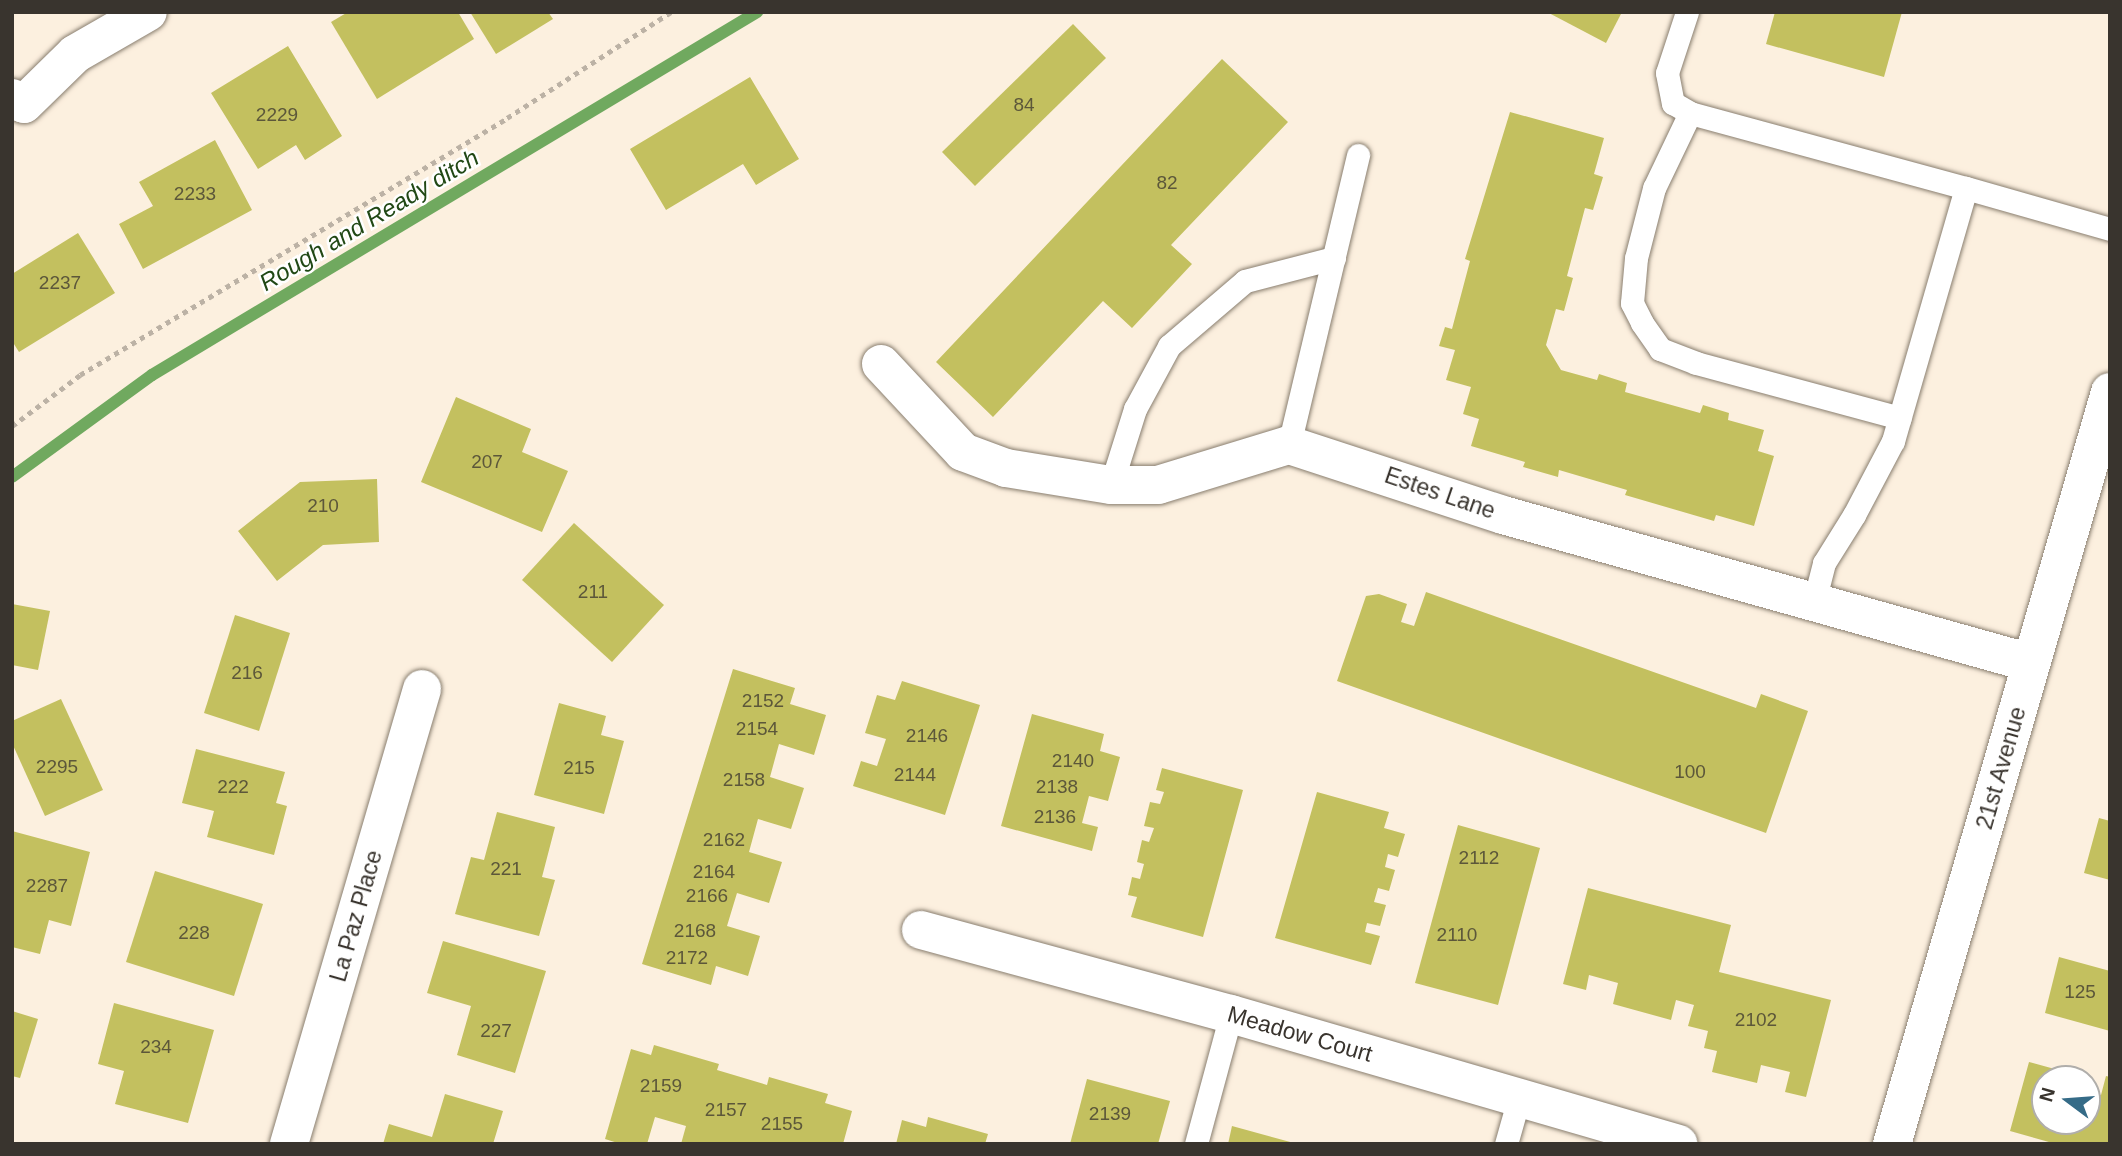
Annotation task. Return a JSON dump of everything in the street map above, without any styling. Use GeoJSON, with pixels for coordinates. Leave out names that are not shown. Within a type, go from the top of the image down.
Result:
{"type":"FeatureCollection","features":[{"type":"Feature","properties":{"kind":"street"},"geometry":{"type":"LineString","coordinates":[[12,98],[24,104],[75,54],[148,12]]}},
{"type":"Feature","properties":{"kind":"street"},"geometry":{"type":"LineString","coordinates":[[881,364],[963,452],[1006,468],[1111,485],[1158,485],[1289,445]]}},
{"type":"Feature","properties":{"kind":"street","name":"21st Avenue"},"geometry":{"type":"LineString","coordinates":[[1892,1144],[2110,392]]}},
{"type":"Feature","properties":{"kind":"street","name":"Estes Lane"},"geometry":{"type":"LineString","coordinates":[[1289,445],[1503,515],[2031,663]]}},
{"type":"Feature","properties":{"kind":"street","name":"La Paz Place"},"geometry":{"type":"LineString","coordinates":[[289,1144],[422,689]]}},
{"type":"Feature","properties":{"kind":"street","name":"Meadow Court"},"geometry":{"type":"LineString","coordinates":[[921,930],[1231,1014],[1678,1144]]}},
{"type":"Feature","properties":{"kind":"lane"},"geometry":{"type":"LineString","coordinates":[[1687,12],[1667,72],[1673,103],[1690,113],[2110,229]]}},
{"type":"Feature","properties":{"kind":"lane"},"geometry":{"type":"LineString","coordinates":[[1690,113],[1654,188],[1636,258],[1632,303],[1642,323],[1660,349],[1696,363],[1900,418]]}},
{"type":"Feature","properties":{"kind":"lane"},"geometry":{"type":"LineString","coordinates":[[1289,445],[1358,155]]}},
{"type":"Feature","properties":{"kind":"lane"},"geometry":{"type":"LineString","coordinates":[[1814,602],[1824,563],[1854,515],[1893,441],[1966,188]]}},
{"type":"Feature","properties":{"kind":"lane"},"geometry":{"type":"LineString","coordinates":[[1111,485],[1135,409],[1169,346],[1245,281],[1334,258]]}},
{"type":"Feature","properties":{"kind":"lane"},"geometry":{"type":"LineString","coordinates":[[1196,1144],[1231,1014]]}},
{"type":"Feature","properties":{"kind":"lane"},"geometry":{"type":"LineString","coordinates":[[1506,1144],[1519,1098]]}},
{"type":"Feature","properties":{"kind":"path"},"geometry":{"type":"LineString","coordinates":[[12,426],[80,375],[507,118],[671,12]]}},
{"type":"Feature","properties":{"kind":"building"},"geometry":{"type":"Polygon","coordinates":[[[348,12],[458,12],[474,39],[377,99],[331,22],[348,12]]]}},
{"type":"Feature","properties":{"kind":"building"},"geometry":{"type":"Polygon","coordinates":[[[470,12],[548,12],[553,19],[496,54],[470,12]]]}},
{"type":"Feature","properties":{"kind":"building"},"geometry":{"type":"Polygon","coordinates":[[[1547,12],[1622,12],[1606,43],[1547,12]]]}},
{"type":"Feature","properties":{"kind":"building"},"geometry":{"type":"Polygon","coordinates":[[[1775,12],[1902,12],[1884,77],[1766,44],[1775,12]]]}},
{"type":"Feature","properties":{"kind":"building"},"geometry":{"type":"Polygon","coordinates":[[[1073,24],[1106,58],[975,186],[942,152],[1073,24]]]}},
{"type":"Feature","properties":{"kind":"building"},"geometry":{"type":"Polygon","coordinates":[[[288,46],[342,136],[305,160],[296,145],[258,169],[211,93],[288,46]]]}},
{"type":"Feature","properties":{"kind":"building"},"geometry":{"type":"Polygon","coordinates":[[[1222,59],[1288,122],[1171,245],[1192,264],[1132,328],[1103,301],[993,417],[936,362],[1222,59]]]}},
{"type":"Feature","properties":{"kind":"building"},"geometry":{"type":"Polygon","coordinates":[[[750,77],[799,159],[756,185],[743,164],[666,210],[630,149],[750,77]]]}},
{"type":"Feature","properties":{"kind":"building"},"geometry":{"type":"Polygon","coordinates":[[[1510,112],[1604,138],[1594,174],[1603,177],[1593,210],[1585,208],[1567,276],[1573,278],[1564,311],[1556,309],[1546,345],[1561,370],[1597,380],[1599,374],[1627,383],[1625,392],[1700,413],[1703,405],[1729,413],[1728,420],[1764,430],[1758,451],[1774,456],[1754,526],[1716,515],[1714,521],[1625,495],[1627,490],[1559,470],[1558,477],[1523,467],[1525,462],[1471,446],[1479,419],[1463,414],[1471,387],[1446,380],[1455,350],[1439,346],[1445,327],[1452,329],[1470,261],[1465,259],[1510,112]]]}},
{"type":"Feature","properties":{"kind":"building"},"geometry":{"type":"Polygon","coordinates":[[[215,140],[252,210],[143,269],[119,224],[153,206],[139,182],[215,140]]]}},
{"type":"Feature","properties":{"kind":"building"},"geometry":{"type":"Polygon","coordinates":[[[78,233],[115,293],[19,352],[12,341],[12,274],[78,233]]]}},
{"type":"Feature","properties":{"kind":"building"},"geometry":{"type":"Polygon","coordinates":[[[456,397],[531,429],[522,452],[568,471],[542,532],[421,482],[456,397]]]}},
{"type":"Feature","properties":{"kind":"building"},"geometry":{"type":"Polygon","coordinates":[[[377,479],[379,542],[323,545],[277,581],[238,531],[300,482],[377,479]]]}},
{"type":"Feature","properties":{"kind":"building"},"geometry":{"type":"Polygon","coordinates":[[[574,523],[664,605],[612,662],[522,580],[574,523]]]}},
{"type":"Feature","properties":{"kind":"building"},"geometry":{"type":"Polygon","coordinates":[[[1426,592],[1756,708],[1761,694],[1808,711],[1766,833],[1337,681],[1366,596],[1379,594],[1407,604],[1401,622],[1414,626],[1426,592]]]}},
{"type":"Feature","properties":{"kind":"building"},"geometry":{"type":"Polygon","coordinates":[[[12,604],[50,611],[38,670],[12,665],[12,604]]]}},
{"type":"Feature","properties":{"kind":"building"},"geometry":{"type":"Polygon","coordinates":[[[235,615],[290,633],[259,731],[204,713],[235,615]]]}},
{"type":"Feature","properties":{"kind":"building"},"geometry":{"type":"Polygon","coordinates":[[[733,669],[795,688],[790,704],[826,715],[814,755],[779,744],[770,777],[804,788],[791,829],[758,819],[749,852],[782,862],[769,903],[737,893],[727,926],[760,936],[748,976],[716,966],[711,985],[642,964],[733,669]]]}},
{"type":"Feature","properties":{"kind":"building"},"geometry":{"type":"Polygon","coordinates":[[[902,681],[980,705],[945,815],[853,786],[861,761],[877,766],[886,739],[865,733],[877,695],[895,700],[902,681]]]}},
{"type":"Feature","properties":{"kind":"building"},"geometry":{"type":"Polygon","coordinates":[[[61,699],[103,790],[45,816],[12,743],[12,721],[61,699]]]}},
{"type":"Feature","properties":{"kind":"building"},"geometry":{"type":"Polygon","coordinates":[[[559,703],[606,716],[601,735],[624,741],[604,814],[534,795],[559,703]]]}},
{"type":"Feature","properties":{"kind":"building"},"geometry":{"type":"Polygon","coordinates":[[[1032,714],[1104,734],[1100,751],[1120,757],[1108,801],[1089,796],[1082,823],[1098,827],[1092,851],[1001,826],[1032,714]]]}},
{"type":"Feature","properties":{"kind":"building"},"geometry":{"type":"Polygon","coordinates":[[[196,749],[285,772],[276,803],[287,806],[274,855],[207,837],[214,811],[182,803],[196,749]]]}},
{"type":"Feature","properties":{"kind":"building"},"geometry":{"type":"Polygon","coordinates":[[[1162,768],[1243,790],[1203,937],[1131,917],[1137,897],[1128,895],[1132,877],[1140,879],[1144,864],[1137,862],[1142,840],[1149,842],[1154,828],[1144,826],[1150,802],[1160,804],[1164,792],[1156,790],[1162,768]]]}},
{"type":"Feature","properties":{"kind":"building"},"geometry":{"type":"Polygon","coordinates":[[[1317,792],[1389,812],[1384,828],[1405,834],[1398,857],[1388,854],[1385,867],[1395,870],[1389,891],[1378,888],[1374,902],[1386,905],[1380,926],[1367,923],[1365,932],[1380,936],[1371,965],[1275,938],[1317,792]]]}},
{"type":"Feature","properties":{"kind":"building"},"geometry":{"type":"Polygon","coordinates":[[[497,812],[555,827],[542,877],[555,880],[539,936],[455,914],[471,857],[484,860],[497,812]]]}},
{"type":"Feature","properties":{"kind":"building"},"geometry":{"type":"Polygon","coordinates":[[[2099,818],[2110,821],[2110,880],[2084,873],[2099,818]]]}},
{"type":"Feature","properties":{"kind":"building"},"geometry":{"type":"Polygon","coordinates":[[[1458,825],[1540,848],[1498,1005],[1415,983],[1458,825]]]}},
{"type":"Feature","properties":{"kind":"building"},"geometry":{"type":"Polygon","coordinates":[[[12,831],[90,852],[71,926],[49,920],[40,954],[12,947],[12,831]]]}},
{"type":"Feature","properties":{"kind":"building"},"geometry":{"type":"Polygon","coordinates":[[[155,871],[263,904],[234,996],[126,962],[155,871]]]}},
{"type":"Feature","properties":{"kind":"building"},"geometry":{"type":"Polygon","coordinates":[[[1588,888],[1731,925],[1719,972],[1831,1000],[1806,1097],[1785,1092],[1790,1072],[1761,1065],[1757,1083],[1712,1072],[1717,1051],[1704,1048],[1708,1031],[1688,1026],[1694,1005],[1676,1000],[1671,1020],[1613,1004],[1618,983],[1589,975],[1586,990],[1563,984],[1588,888]]]}},
{"type":"Feature","properties":{"kind":"building"},"geometry":{"type":"Polygon","coordinates":[[[443,941],[546,971],[515,1073],[457,1055],[471,1006],[427,993],[443,941]]]}},
{"type":"Feature","properties":{"kind":"building"},"geometry":{"type":"Polygon","coordinates":[[[2059,957],[2110,971],[2110,1031],[2045,1013],[2059,957]]]}},
{"type":"Feature","properties":{"kind":"building"},"geometry":{"type":"Polygon","coordinates":[[[114,1003],[214,1030],[188,1123],[115,1104],[124,1071],[98,1064],[114,1003]]]}},
{"type":"Feature","properties":{"kind":"building"},"geometry":{"type":"Polygon","coordinates":[[[12,1011],[38,1019],[20,1078],[12,1076],[12,1011]]]}},
{"type":"Feature","properties":{"kind":"building"},"geometry":{"type":"Polygon","coordinates":[[[654,1045],[719,1064],[717,1070],[767,1085],[769,1077],[828,1094],[825,1103],[852,1111],[843,1144],[681,1144],[686,1126],[655,1117],[647,1144],[621,1144],[605,1139],[631,1049],[651,1055],[654,1045]]]}},
{"type":"Feature","properties":{"kind":"building"},"geometry":{"type":"Polygon","coordinates":[[[2029,1062],[2040,1065],[2031,1065],[2031,1135],[2101,1135],[2101,1095],[2106,1076],[2110,1077],[2110,1144],[2056,1144],[2010,1131],[2029,1062]]]}},
{"type":"Feature","properties":{"kind":"building"},"geometry":{"type":"Polygon","coordinates":[[[1087,1079],[1170,1101],[1158,1144],[1070,1144],[1087,1079]]]}},
{"type":"Feature","properties":{"kind":"building"},"geometry":{"type":"Polygon","coordinates":[[[445,1094],[503,1111],[493,1144],[383,1144],[389,1124],[432,1137],[445,1094]]]}},
{"type":"Feature","properties":{"kind":"building"},"geometry":{"type":"Polygon","coordinates":[[[928,1117],[988,1134],[985,1144],[896,1144],[902,1120],[926,1127],[928,1117]]]}},
{"type":"Feature","properties":{"kind":"building"},"geometry":{"type":"Polygon","coordinates":[[[1232,1126],[1294,1143],[1294,1144],[1228,1144],[1232,1126]]]}},
{"type":"Feature","properties":{"kind":"waterway","name":"Rough and Ready ditch"},"geometry":{"type":"LineString","coordinates":[[12,477],[152,375],[757,12]]}}]}
